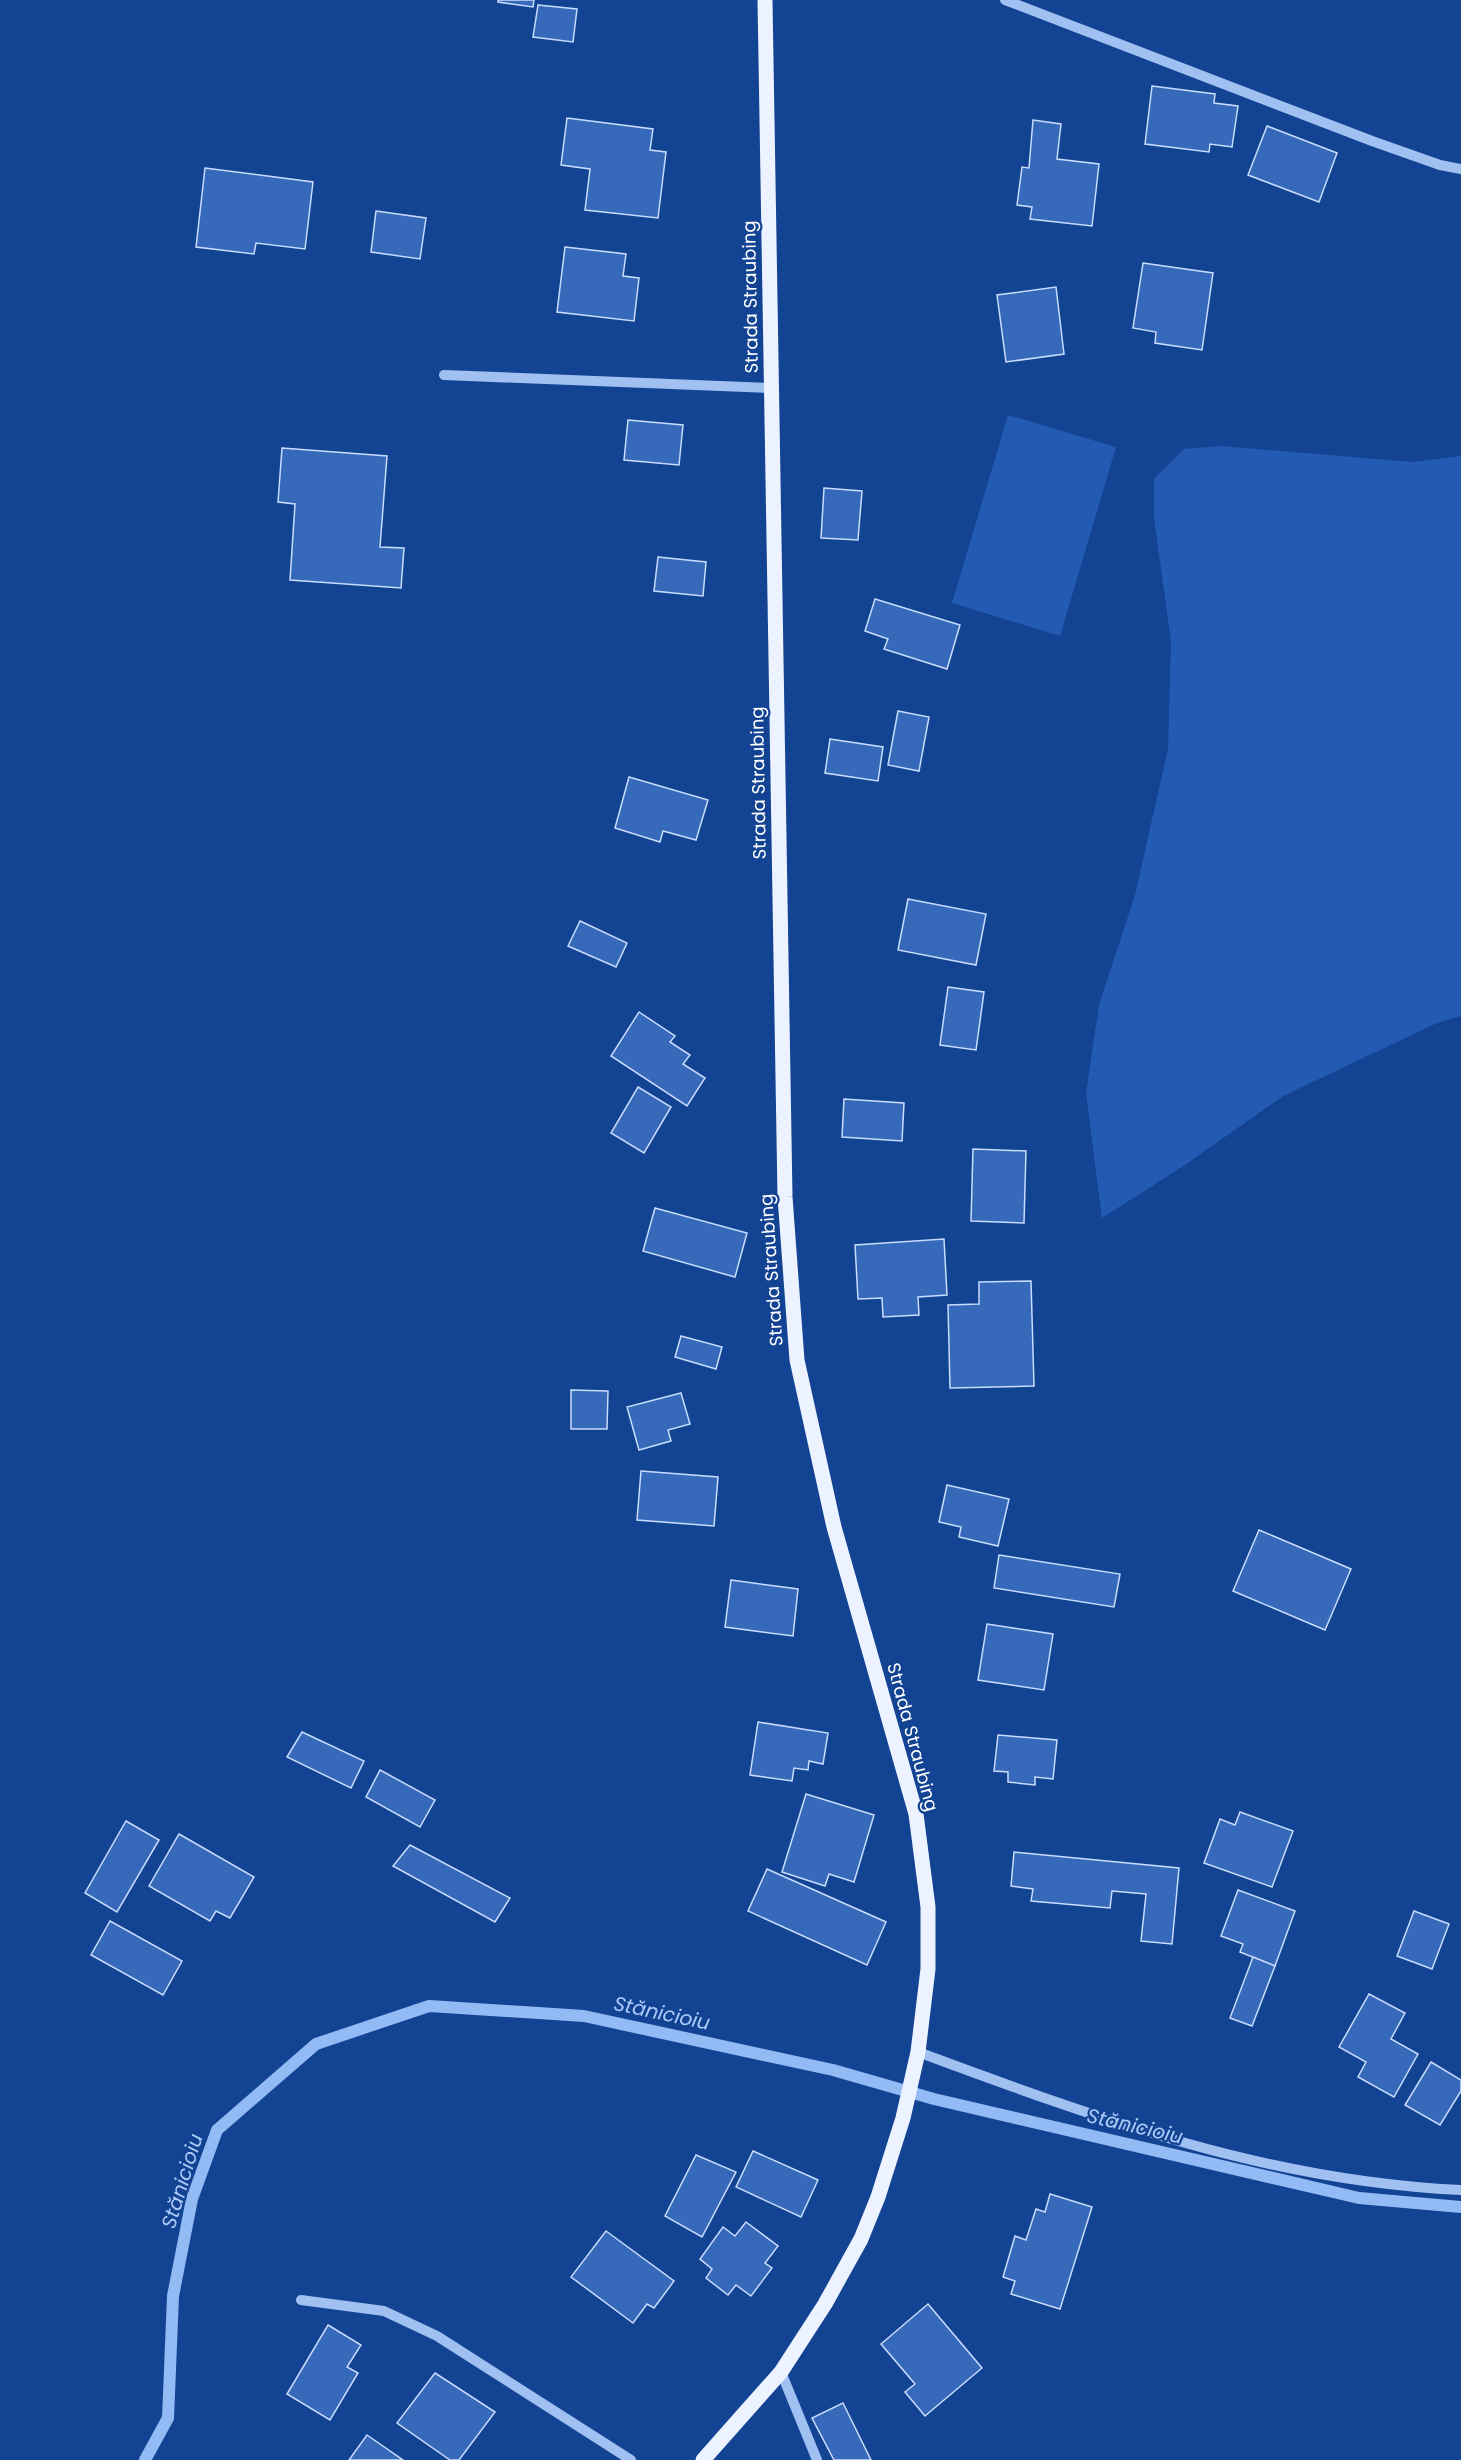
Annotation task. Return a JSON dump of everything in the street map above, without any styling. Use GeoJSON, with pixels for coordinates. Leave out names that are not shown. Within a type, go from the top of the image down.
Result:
{"type":"FeatureCollection","features":[{"type":"Feature","properties":{"kind":"main road","name":"Strada Straubing"},"geometry":{"type":"LineString","coordinates":[[703,2460],[781,2372],[825,2304],[861,2239],[889,2166],[903,2118],[917,2059],[928,1970],[928,1907],[916,1814],[834,1527],[797,1360],[785,1197],[765,0]]}},
{"type":"Feature","properties":{"kind":"street"},"geometry":{"type":"LineString","coordinates":[[1005,0],[1372,141],[1440,165],[1461,169]]}},
{"type":"Feature","properties":{"kind":"street"},"geometry":{"type":"LineString","coordinates":[[444,375],[771,388]]}},
{"type":"Feature","properties":{"kind":"street"},"geometry":{"type":"LineString","coordinates":[[917,2059],[1161,2139],[1253,2162],[1334,2179],[1408,2188],[1461,2190]]}},
{"type":"Feature","properties":{"kind":"street"},"geometry":{"type":"LineString","coordinates":[[301,2300],[384,2311],[437,2336],[631,2460]]}},
{"type":"Feature","properties":{"kind":"street"},"geometry":{"type":"LineString","coordinates":[[781,2372],[817,2460]]}},
{"type":"Feature","properties":{"kind":"shaded area"},"geometry":{"type":"Polygon","coordinates":[[[1008,415],[1116,447],[1060,636],[952,603],[1008,415]]]}},
{"type":"Feature","properties":{"kind":"shaded area"},"geometry":{"type":"Polygon","coordinates":[[[1221,446],[1412,462],[1461,456],[1461,1016],[1437,1023],[1283,1096],[1185,1165],[1102,1218],[1086,1093],[1099,1005],[1135,895],[1168,749],[1171,641],[1154,518],[1154,479],[1184,449],[1221,446]]]}},
{"type":"Feature","properties":{"kind":"building"},"geometry":{"type":"Polygon","coordinates":[[[498,0],[534,0],[533,7],[498,2],[498,0]]]}},
{"type":"Feature","properties":{"kind":"building"},"geometry":{"type":"Polygon","coordinates":[[[538,5],[577,9],[573,42],[533,37],[538,5]]]}},
{"type":"Feature","properties":{"kind":"building"},"geometry":{"type":"Polygon","coordinates":[[[1152,86],[1215,94],[1214,103],[1238,106],[1232,147],[1210,144],[1209,152],[1145,144],[1152,86]]]}},
{"type":"Feature","properties":{"kind":"building"},"geometry":{"type":"Polygon","coordinates":[[[567,118],[653,129],[650,150],[666,152],[658,218],[585,210],[590,169],[561,165],[567,118]]]}},
{"type":"Feature","properties":{"kind":"building"},"geometry":{"type":"Polygon","coordinates":[[[1033,120],[1061,124],[1057,159],[1099,164],[1092,226],[1030,219],[1032,207],[1017,205],[1022,167],[1029,168],[1033,120]]]}},
{"type":"Feature","properties":{"kind":"building"},"geometry":{"type":"Polygon","coordinates":[[[1267,126],[1337,153],[1319,202],[1248,175],[1267,126]]]}},
{"type":"Feature","properties":{"kind":"building"},"geometry":{"type":"Polygon","coordinates":[[[205,168],[313,182],[305,249],[256,243],[254,254],[196,247],[205,168]]]}},
{"type":"Feature","properties":{"kind":"building"},"geometry":{"type":"Polygon","coordinates":[[[376,211],[426,218],[420,259],[371,252],[376,211]]]}},
{"type":"Feature","properties":{"kind":"building"},"geometry":{"type":"Polygon","coordinates":[[[565,247],[626,254],[623,276],[639,278],[634,321],[557,312],[565,247]]]}},
{"type":"Feature","properties":{"kind":"building"},"geometry":{"type":"Polygon","coordinates":[[[1143,263],[1213,273],[1202,350],[1155,343],[1156,332],[1133,328],[1143,263]]]}},
{"type":"Feature","properties":{"kind":"building"},"geometry":{"type":"Polygon","coordinates":[[[1056,287],[1064,354],[1006,362],[997,295],[1056,287]]]}},
{"type":"Feature","properties":{"kind":"building"},"geometry":{"type":"Polygon","coordinates":[[[628,420],[683,425],[679,465],[624,460],[628,420]]]}},
{"type":"Feature","properties":{"kind":"building"},"geometry":{"type":"Polygon","coordinates":[[[282,448],[387,456],[380,547],[404,548],[401,588],[290,580],[295,504],[278,502],[282,448]]]}},
{"type":"Feature","properties":{"kind":"building"},"geometry":{"type":"Polygon","coordinates":[[[824,488],[862,491],[858,540],[821,538],[824,488]]]}},
{"type":"Feature","properties":{"kind":"building"},"geometry":{"type":"Polygon","coordinates":[[[658,557],[706,562],[703,596],[654,591],[658,557]]]}},
{"type":"Feature","properties":{"kind":"building"},"geometry":{"type":"Polygon","coordinates":[[[875,599],[960,625],[947,669],[884,649],[888,639],[865,631],[875,599]]]}},
{"type":"Feature","properties":{"kind":"building"},"geometry":{"type":"Polygon","coordinates":[[[898,711],[929,717],[919,771],[888,765],[898,711]]]}},
{"type":"Feature","properties":{"kind":"building"},"geometry":{"type":"Polygon","coordinates":[[[830,739],[883,747],[878,781],[825,773],[830,739]]]}},
{"type":"Feature","properties":{"kind":"building"},"geometry":{"type":"Polygon","coordinates":[[[629,777],[708,800],[696,840],[663,831],[660,842],[615,828],[629,777]]]}},
{"type":"Feature","properties":{"kind":"building"},"geometry":{"type":"Polygon","coordinates":[[[908,899],[986,914],[976,965],[898,950],[908,899]]]}},
{"type":"Feature","properties":{"kind":"building"},"geometry":{"type":"Polygon","coordinates":[[[580,921],[627,943],[616,967],[568,946],[580,921]]]}},
{"type":"Feature","properties":{"kind":"building"},"geometry":{"type":"Polygon","coordinates":[[[948,987],[984,992],[976,1050],[940,1045],[948,987]]]}},
{"type":"Feature","properties":{"kind":"building"},"geometry":{"type":"Polygon","coordinates":[[[639,1012],[675,1036],[670,1042],[690,1055],[683,1064],[705,1078],[687,1106],[611,1056],[639,1012]]]}},
{"type":"Feature","properties":{"kind":"building"},"geometry":{"type":"Polygon","coordinates":[[[638,1087],[671,1107],[644,1153],[611,1133],[638,1087]]]}},
{"type":"Feature","properties":{"kind":"building"},"geometry":{"type":"Polygon","coordinates":[[[844,1099],[904,1103],[902,1141],[842,1137],[844,1099]]]}},
{"type":"Feature","properties":{"kind":"building"},"geometry":{"type":"Polygon","coordinates":[[[973,1149],[1026,1151],[1024,1223],[971,1221],[973,1149]]]}},
{"type":"Feature","properties":{"kind":"building"},"geometry":{"type":"Polygon","coordinates":[[[655,1208],[747,1233],[735,1277],[643,1251],[655,1208]]]}},
{"type":"Feature","properties":{"kind":"building"},"geometry":{"type":"Polygon","coordinates":[[[944,1239],[947,1295],[918,1297],[919,1315],[883,1317],[882,1298],[858,1299],[855,1245],[944,1239]]]}},
{"type":"Feature","properties":{"kind":"building"},"geometry":{"type":"Polygon","coordinates":[[[1031,1281],[1034,1386],[950,1388],[948,1305],[979,1304],[979,1282],[1031,1281]]]}},
{"type":"Feature","properties":{"kind":"building"},"geometry":{"type":"Polygon","coordinates":[[[681,1336],[722,1347],[716,1369],[675,1357],[681,1336]]]}},
{"type":"Feature","properties":{"kind":"building"},"geometry":{"type":"Polygon","coordinates":[[[571,1390],[608,1391],[607,1429],[571,1429],[571,1390]]]}},
{"type":"Feature","properties":{"kind":"building"},"geometry":{"type":"Polygon","coordinates":[[[681,1393],[690,1424],[668,1430],[671,1441],[639,1450],[627,1407],[681,1393]]]}},
{"type":"Feature","properties":{"kind":"building"},"geometry":{"type":"Polygon","coordinates":[[[641,1471],[718,1477],[714,1526],[637,1520],[641,1471]]]}},
{"type":"Feature","properties":{"kind":"building"},"geometry":{"type":"Polygon","coordinates":[[[947,1485],[1009,1499],[998,1546],[959,1537],[961,1527],[939,1522],[947,1485]]]}},
{"type":"Feature","properties":{"kind":"building"},"geometry":{"type":"Polygon","coordinates":[[[1259,1530],[1351,1569],[1325,1630],[1233,1591],[1259,1530]]]}},
{"type":"Feature","properties":{"kind":"building"},"geometry":{"type":"Polygon","coordinates":[[[999,1555],[1120,1574],[1114,1607],[994,1588],[999,1555]]]}},
{"type":"Feature","properties":{"kind":"building"},"geometry":{"type":"Polygon","coordinates":[[[731,1580],[798,1589],[793,1636],[725,1627],[731,1580]]]}},
{"type":"Feature","properties":{"kind":"building"},"geometry":{"type":"Polygon","coordinates":[[[987,1624],[1053,1634],[1044,1690],[978,1680],[987,1624]]]}},
{"type":"Feature","properties":{"kind":"building"},"geometry":{"type":"Polygon","coordinates":[[[758,1722],[828,1733],[823,1764],[809,1761],[808,1770],[794,1768],[792,1781],[750,1775],[758,1722]]]}},
{"type":"Feature","properties":{"kind":"building"},"geometry":{"type":"Polygon","coordinates":[[[302,1732],[364,1761],[351,1788],[287,1757],[302,1732]]]}},
{"type":"Feature","properties":{"kind":"building"},"geometry":{"type":"Polygon","coordinates":[[[998,1735],[1057,1740],[1053,1779],[1035,1777],[1035,1785],[1008,1782],[1008,1772],[994,1771],[998,1735]]]}},
{"type":"Feature","properties":{"kind":"building"},"geometry":{"type":"Polygon","coordinates":[[[380,1770],[435,1800],[420,1827],[366,1797],[380,1770]]]}},
{"type":"Feature","properties":{"kind":"building"},"geometry":{"type":"Polygon","coordinates":[[[806,1794],[874,1815],[854,1882],[829,1874],[825,1886],[782,1872],[806,1794]]]}},
{"type":"Feature","properties":{"kind":"building"},"geometry":{"type":"Polygon","coordinates":[[[1240,1812],[1293,1831],[1272,1887],[1204,1863],[1220,1819],[1235,1825],[1240,1812]]]}},
{"type":"Feature","properties":{"kind":"building"},"geometry":{"type":"Polygon","coordinates":[[[126,1821],[159,1840],[117,1912],[85,1893],[126,1821]]]}},
{"type":"Feature","properties":{"kind":"building"},"geometry":{"type":"Polygon","coordinates":[[[179,1834],[254,1877],[230,1918],[216,1911],[210,1921],[149,1886],[179,1834]]]}},
{"type":"Feature","properties":{"kind":"building"},"geometry":{"type":"Polygon","coordinates":[[[410,1845],[510,1898],[495,1922],[393,1866],[410,1845]]]}},
{"type":"Feature","properties":{"kind":"building"},"geometry":{"type":"Polygon","coordinates":[[[1014,1852],[1179,1868],[1172,1944],[1141,1941],[1146,1894],[1112,1891],[1110,1908],[1031,1901],[1033,1889],[1011,1886],[1014,1852]]]}},
{"type":"Feature","properties":{"kind":"building"},"geometry":{"type":"Polygon","coordinates":[[[767,1869],[886,1922],[867,1965],[748,1911],[767,1869]]]}},
{"type":"Feature","properties":{"kind":"building"},"geometry":{"type":"Polygon","coordinates":[[[1238,1890],[1295,1911],[1275,1966],[1240,1952],[1243,1944],[1221,1936],[1238,1890]]]}},
{"type":"Feature","properties":{"kind":"building"},"geometry":{"type":"Polygon","coordinates":[[[1414,1911],[1449,1924],[1432,1969],[1397,1956],[1414,1911]]]}},
{"type":"Feature","properties":{"kind":"building"},"geometry":{"type":"Polygon","coordinates":[[[110,1921],[182,1961],[163,1995],[91,1955],[110,1921]]]}},
{"type":"Feature","properties":{"kind":"building"},"geometry":{"type":"Polygon","coordinates":[[[1253,1957],[1275,1966],[1252,2026],[1230,2018],[1253,1957]]]}},
{"type":"Feature","properties":{"kind":"building"},"geometry":{"type":"Polygon","coordinates":[[[1369,1994],[1405,2013],[1391,2039],[1418,2054],[1394,2097],[1358,2077],[1366,2062],[1339,2047],[1369,1994]]]}},
{"type":"Feature","properties":{"kind":"building"},"geometry":{"type":"Polygon","coordinates":[[[1431,2062],[1461,2080],[1461,2091],[1440,2125],[1405,2105],[1431,2062]]]}},
{"type":"Feature","properties":{"kind":"building"},"geometry":{"type":"Polygon","coordinates":[[[753,2151],[818,2180],[801,2217],[736,2187],[753,2151]]]}},
{"type":"Feature","properties":{"kind":"building"},"geometry":{"type":"Polygon","coordinates":[[[696,2155],[736,2172],[702,2237],[665,2216],[696,2155]]]}},
{"type":"Feature","properties":{"kind":"building"},"geometry":{"type":"Polygon","coordinates":[[[1050,2194],[1092,2207],[1060,2309],[1011,2294],[1015,2281],[1003,2277],[1015,2236],[1026,2240],[1036,2209],[1045,2212],[1050,2194]]]}},
{"type":"Feature","properties":{"kind":"building"},"geometry":{"type":"Polygon","coordinates":[[[746,2222],[778,2246],[765,2263],[772,2268],[751,2296],[736,2285],[728,2295],[706,2278],[712,2269],[700,2259],[723,2227],[735,2236],[746,2222]]]}},
{"type":"Feature","properties":{"kind":"building"},"geometry":{"type":"Polygon","coordinates":[[[606,2231],[674,2281],[654,2308],[647,2304],[633,2323],[571,2277],[606,2231]]]}},
{"type":"Feature","properties":{"kind":"building"},"geometry":{"type":"Polygon","coordinates":[[[928,2304],[982,2368],[925,2416],[905,2392],[915,2384],[881,2344],[928,2304]]]}},
{"type":"Feature","properties":{"kind":"building"},"geometry":{"type":"Polygon","coordinates":[[[328,2325],[361,2345],[347,2367],[358,2373],[330,2420],[287,2394],[328,2325]]]}},
{"type":"Feature","properties":{"kind":"building"},"geometry":{"type":"Polygon","coordinates":[[[435,2373],[495,2412],[459,2460],[450,2460],[397,2423],[435,2373]]]}},
{"type":"Feature","properties":{"kind":"building"},"geometry":{"type":"Polygon","coordinates":[[[843,2403],[871,2460],[834,2460],[812,2418],[843,2403]]]}},
{"type":"Feature","properties":{"kind":"building"},"geometry":{"type":"Polygon","coordinates":[[[367,2435],[403,2460],[349,2460],[367,2435]]]}},
{"type":"Feature","properties":{"kind":"waterway","name":"Stănicioiu"},"geometry":{"type":"LineString","coordinates":[[145,2460],[168,2418],[173,2296],[192,2199],[217,2130],[316,2044],[429,2006],[584,2016],[833,2070],[934,2099],[1359,2198],[1461,2207]]}}]}
